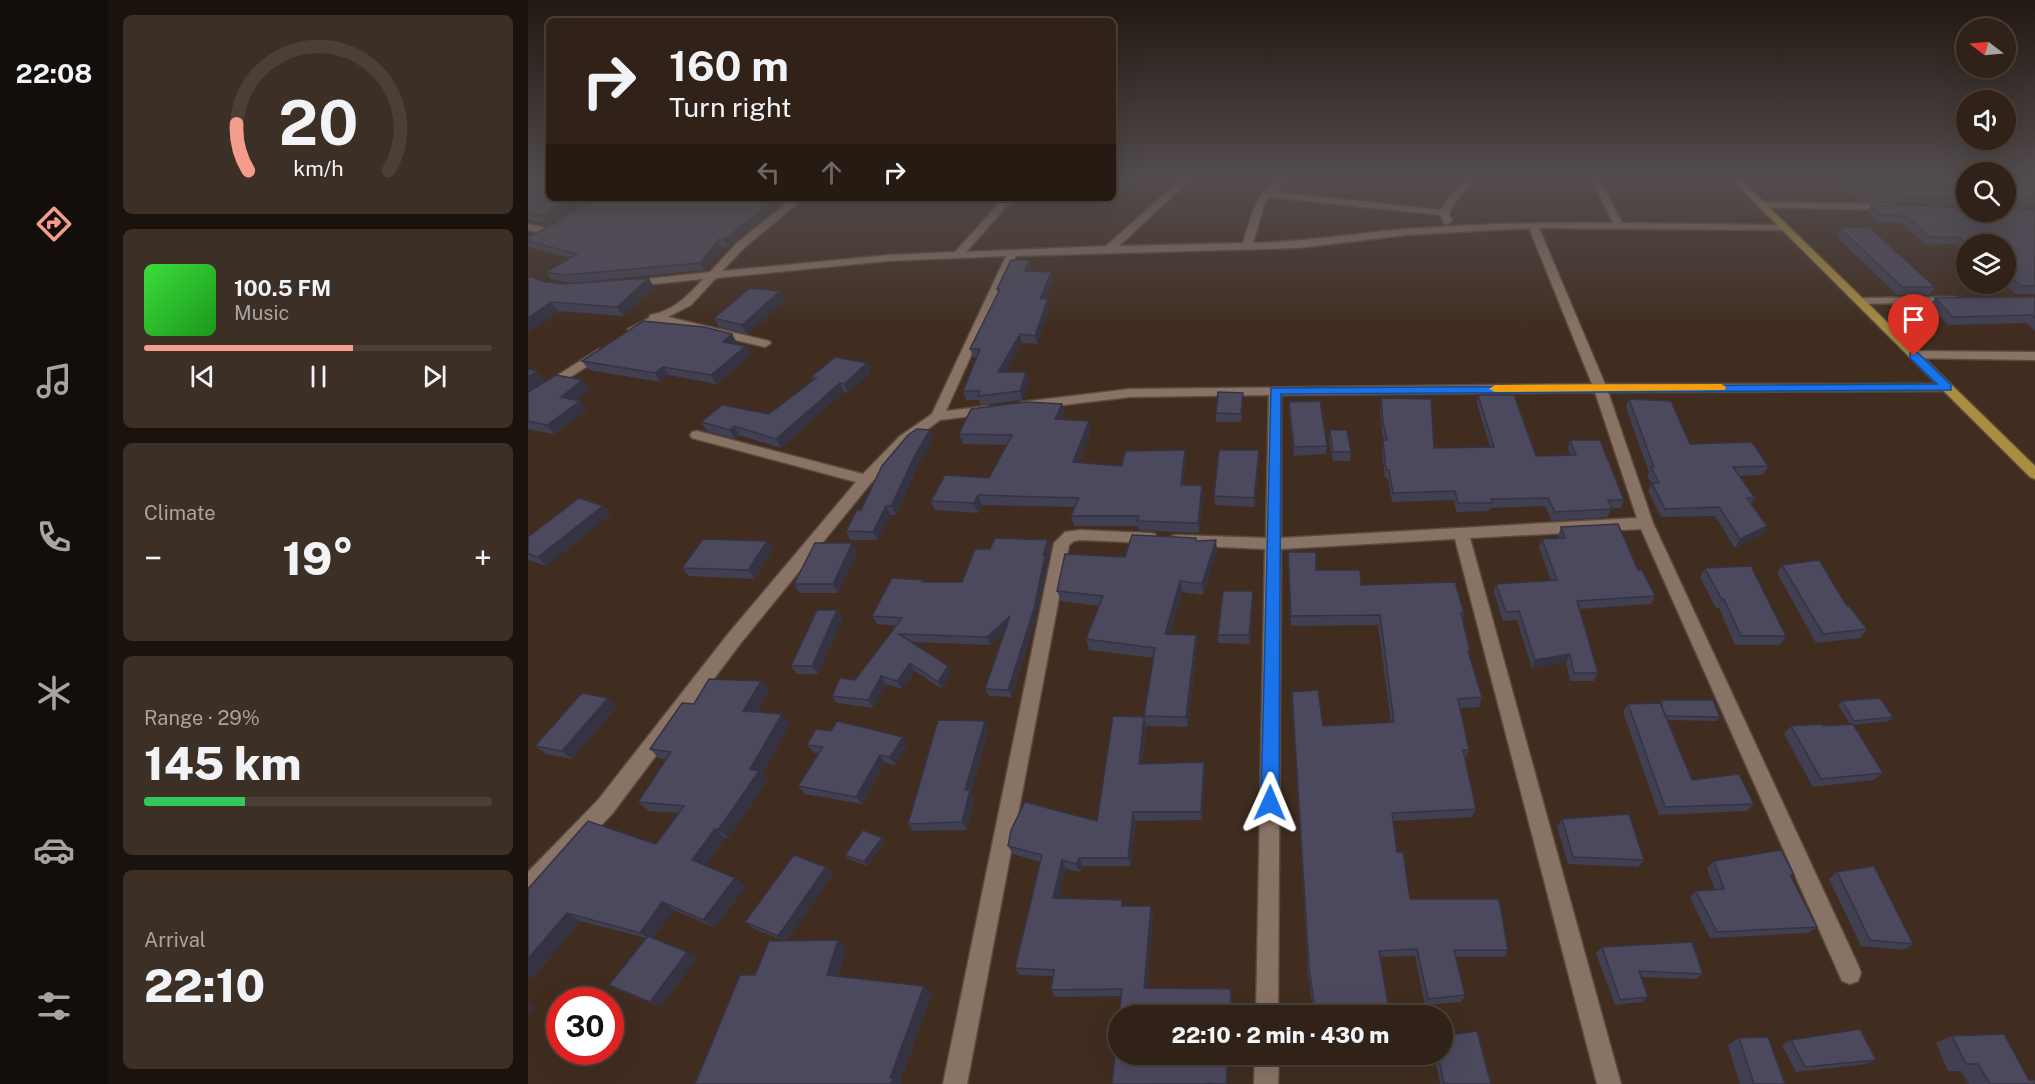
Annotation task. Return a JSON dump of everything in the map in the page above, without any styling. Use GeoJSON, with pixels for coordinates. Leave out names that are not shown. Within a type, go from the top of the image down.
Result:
{"type":"FeatureCollection","features":[{"type":"Feature","properties":{"kind":"main road"},"geometry":{"type":"LineString","coordinates":[[1785,230],[2035,474]]}},
{"type":"Feature","properties":{"kind":"street"},"geometry":{"type":"LineString","coordinates":[[528,238],[542,230]]}},
{"type":"Feature","properties":{"kind":"street"},"geometry":{"type":"LineString","coordinates":[[528,400],[654,317],[687,303],[759,230]]}},
{"type":"Feature","properties":{"kind":"street"},"geometry":{"type":"LineString","coordinates":[[958,255],[981,230]]}},
{"type":"Feature","properties":{"kind":"street"},"geometry":{"type":"LineString","coordinates":[[1109,249],[1131,230]]}},
{"type":"Feature","properties":{"kind":"street"},"geometry":{"type":"LineString","coordinates":[[1248,246],[1253,230]]}},
{"type":"Feature","properties":{"kind":"street"},"geometry":{"type":"LineString","coordinates":[[618,284],[713,277],[888,258],[1334,242],[1406,232],[1456,230]]}},
{"type":"Feature","properties":{"kind":"street"},"geometry":{"type":"LineString","coordinates":[[1535,230],[1600,388],[1646,523],[1850,973]]}},
{"type":"Feature","properties":{"kind":"street"},"geometry":{"type":"LineString","coordinates":[[937,416],[1012,254]]}},
{"type":"Feature","properties":{"kind":"street"},"geometry":{"type":"LineString","coordinates":[[1858,301],[1964,300]]}},
{"type":"Feature","properties":{"kind":"street"},"geometry":{"type":"LineString","coordinates":[[654,317],[765,343]]}},
{"type":"Feature","properties":{"kind":"street"},"geometry":{"type":"LineString","coordinates":[[1914,356],[2035,356]]}},
{"type":"Feature","properties":{"kind":"street"},"geometry":{"type":"LineString","coordinates":[[528,886],[605,807],[734,639],[866,480],[905,439],[937,416],[1130,393],[1275,390],[1947,387]]}},
{"type":"Feature","properties":{"kind":"street"},"geometry":{"type":"LineString","coordinates":[[1267,1005],[1275,390]]}},
{"type":"Feature","properties":{"kind":"street"},"geometry":{"type":"LineString","coordinates":[[697,435],[866,480]]}},
{"type":"Feature","properties":{"kind":"street"},"geometry":{"type":"LineString","coordinates":[[954,1084],[1062,543],[1070,536],[1274,544],[1646,523]]}},
{"type":"Feature","properties":{"kind":"street"},"geometry":{"type":"LineString","coordinates":[[1461,533],[1609,1084]]}},
{"type":"Feature","properties":{"kind":"street"},"geometry":{"type":"LineString","coordinates":[[1266,1084],[1267,1065]]}},
{"type":"Feature","properties":{"kind":"building"},"geometry":{"type":"Polygon","coordinates":[[[543,230],[737,230],[723,240],[719,239],[700,263],[565,275],[546,272],[577,254],[528,241],[528,237],[543,230]]]}},
{"type":"Feature","properties":{"kind":"building"},"geometry":{"type":"Polygon","coordinates":[[[1842,230],[1872,230],[1935,287],[1902,287],[1842,230]]]}},
{"type":"Feature","properties":{"kind":"building"},"geometry":{"type":"Polygon","coordinates":[[[1921,230],[2035,230],[2035,286],[2021,286],[2016,282],[2016,234],[1956,234],[1956,237],[1930,237],[1921,230]]]}},
{"type":"Feature","properties":{"kind":"building"},"geometry":{"type":"Polygon","coordinates":[[[1011,260],[1029,260],[1025,271],[1051,272],[1040,299],[1048,298],[1035,336],[1020,334],[998,372],[1026,372],[1020,391],[978,396],[980,391],[963,391],[980,349],[970,349],[1000,289],[997,289],[1011,260]]]}},
{"type":"Feature","properties":{"kind":"building"},"geometry":{"type":"Polygon","coordinates":[[[528,276],[546,282],[564,284],[649,278],[617,307],[551,302],[528,318],[528,276]]]}},
{"type":"Feature","properties":{"kind":"building"},"geometry":{"type":"Polygon","coordinates":[[[750,288],[780,291],[742,325],[714,318],[750,288]]]}},
{"type":"Feature","properties":{"kind":"building"},"geometry":{"type":"Polygon","coordinates":[[[2035,297],[2035,318],[2032,315],[1953,317],[1935,298],[2035,297]]]}},
{"type":"Feature","properties":{"kind":"building"},"geometry":{"type":"Polygon","coordinates":[[[643,321],[704,327],[732,334],[723,342],[746,346],[711,375],[663,367],[655,373],[582,361],[643,321]]]}},
{"type":"Feature","properties":{"kind":"building"},"geometry":{"type":"Polygon","coordinates":[[[835,357],[867,363],[844,384],[840,383],[776,439],[734,426],[730,430],[701,422],[722,405],[769,414],[816,378],[811,377],[835,357]]]}},
{"type":"Feature","properties":{"kind":"building"},"geometry":{"type":"Polygon","coordinates":[[[528,369],[537,371],[528,377],[528,369]]]}},
{"type":"Feature","properties":{"kind":"building"},"geometry":{"type":"Polygon","coordinates":[[[556,375],[582,380],[561,397],[580,401],[547,425],[528,421],[528,392],[556,375]]]}},
{"type":"Feature","properties":{"kind":"building"},"geometry":{"type":"Polygon","coordinates":[[[1218,392],[1243,393],[1241,414],[1216,413],[1218,392]]]}},
{"type":"Feature","properties":{"kind":"building"},"geometry":{"type":"Polygon","coordinates":[[[1478,395],[1514,395],[1536,456],[1576,455],[1570,440],[1600,440],[1624,500],[1608,500],[1612,509],[1555,512],[1548,498],[1491,499],[1492,503],[1458,503],[1455,491],[1393,493],[1389,470],[1386,470],[1383,440],[1387,440],[1381,398],[1431,399],[1434,448],[1494,447],[1478,395]]]}},
{"type":"Feature","properties":{"kind":"building"},"geometry":{"type":"Polygon","coordinates":[[[1629,399],[1671,401],[1690,444],[1752,442],[1768,466],[1733,467],[1755,498],[1747,498],[1767,526],[1740,539],[1719,507],[1665,509],[1652,483],[1659,483],[1651,467],[1654,467],[1629,399]]]}},
{"type":"Feature","properties":{"kind":"building"},"geometry":{"type":"Polygon","coordinates":[[[1320,401],[1327,446],[1294,447],[1289,402],[1320,401]]]}},
{"type":"Feature","properties":{"kind":"building"},"geometry":{"type":"Polygon","coordinates":[[[1026,402],[1062,404],[1055,419],[1089,421],[1073,462],[1122,466],[1125,451],[1185,450],[1181,485],[1202,485],[1198,523],[1137,521],[1139,516],[1071,516],[1079,498],[978,495],[974,503],[931,501],[945,475],[989,478],[1012,435],[959,434],[971,409],[1026,402]]]}},
{"type":"Feature","properties":{"kind":"building"},"geometry":{"type":"Polygon","coordinates":[[[917,429],[930,430],[916,453],[891,506],[886,506],[873,532],[846,531],[857,510],[861,510],[882,466],[908,435],[917,429]]]}},
{"type":"Feature","properties":{"kind":"building"},"geometry":{"type":"Polygon","coordinates":[[[1330,430],[1347,430],[1351,452],[1333,452],[1330,430]]]}},
{"type":"Feature","properties":{"kind":"building"},"geometry":{"type":"Polygon","coordinates":[[[1219,450],[1259,450],[1254,498],[1214,496],[1219,450]]]}},
{"type":"Feature","properties":{"kind":"building"},"geometry":{"type":"Polygon","coordinates":[[[579,498],[603,506],[538,557],[528,554],[528,537],[579,498]]]}},
{"type":"Feature","properties":{"kind":"building"},"geometry":{"type":"Polygon","coordinates":[[[1618,524],[1638,570],[1642,570],[1655,596],[1577,601],[1598,673],[1574,673],[1570,654],[1535,660],[1519,611],[1506,612],[1496,584],[1557,580],[1542,539],[1565,538],[1561,527],[1618,524]]]}},
{"type":"Feature","properties":{"kind":"building"},"geometry":{"type":"Polygon","coordinates":[[[1132,535],[1196,538],[1196,541],[1216,540],[1202,584],[1180,581],[1165,634],[1196,635],[1186,717],[1144,716],[1155,648],[1086,639],[1103,596],[1057,591],[1065,554],[1125,557],[1132,535]]]}},
{"type":"Feature","properties":{"kind":"building"},"geometry":{"type":"Polygon","coordinates":[[[995,538],[1048,540],[1043,555],[1045,555],[1034,609],[1008,690],[985,689],[1010,616],[987,637],[899,634],[948,666],[938,682],[910,663],[897,681],[881,676],[868,700],[832,696],[840,678],[855,680],[902,618],[872,616],[892,578],[923,580],[922,582],[962,582],[975,549],[990,549],[995,538]]]}},
{"type":"Feature","properties":{"kind":"building"},"geometry":{"type":"Polygon","coordinates":[[[703,539],[767,541],[748,570],[682,568],[703,539]]]}},
{"type":"Feature","properties":{"kind":"building"},"geometry":{"type":"Polygon","coordinates":[[[815,543],[852,543],[833,584],[794,584],[815,543]]]}},
{"type":"Feature","properties":{"kind":"building"},"geometry":{"type":"Polygon","coordinates":[[[1288,552],[1316,552],[1316,570],[1360,570],[1361,585],[1455,582],[1464,613],[1461,613],[1470,651],[1468,651],[1482,697],[1458,699],[1469,750],[1463,750],[1476,809],[1392,813],[1397,852],[1403,852],[1410,899],[1499,899],[1508,950],[1454,950],[1465,995],[1428,999],[1417,949],[1379,951],[1388,1005],[1314,1005],[1309,967],[1292,692],[1318,690],[1323,726],[1394,722],[1380,615],[1291,616],[1288,552]]]}},
{"type":"Feature","properties":{"kind":"building"},"geometry":{"type":"Polygon","coordinates":[[[1819,560],[1847,606],[1867,629],[1823,634],[1782,565],[1819,560]]]}},
{"type":"Feature","properties":{"kind":"building"},"geometry":{"type":"Polygon","coordinates":[[[1751,566],[1786,636],[1741,636],[1724,599],[1722,600],[1705,568],[1751,566]]]}},
{"type":"Feature","properties":{"kind":"building"},"geometry":{"type":"Polygon","coordinates":[[[1223,591],[1253,591],[1249,635],[1218,635],[1223,591]]]}},
{"type":"Feature","properties":{"kind":"building"},"geometry":{"type":"Polygon","coordinates":[[[817,610],[837,610],[812,666],[791,666],[817,610]]]}},
{"type":"Feature","properties":{"kind":"building"},"geometry":{"type":"Polygon","coordinates":[[[709,679],[761,681],[743,711],[782,714],[750,769],[759,771],[718,830],[715,829],[692,860],[735,878],[703,920],[662,902],[640,933],[567,913],[528,959],[528,889],[588,821],[656,844],[684,806],[638,802],[671,752],[650,749],[682,703],[694,704],[709,679]]]}},
{"type":"Feature","properties":{"kind":"building"},"geometry":{"type":"Polygon","coordinates":[[[582,693],[608,698],[562,751],[535,746],[582,693]]]}},
{"type":"Feature","properties":{"kind":"building"},"geometry":{"type":"Polygon","coordinates":[[[1880,698],[1893,717],[1854,721],[1842,701],[1880,698]]]}},
{"type":"Feature","properties":{"kind":"building"},"geometry":{"type":"Polygon","coordinates":[[[1662,700],[1713,700],[1720,717],[1666,716],[1662,700]]]}},
{"type":"Feature","properties":{"kind":"building"},"geometry":{"type":"Polygon","coordinates":[[[1660,703],[1692,780],[1739,774],[1754,804],[1665,807],[1628,704],[1660,703]]]}},
{"type":"Feature","properties":{"kind":"building"},"geometry":{"type":"Polygon","coordinates":[[[1113,716],[1144,717],[1139,764],[1204,762],[1201,812],[1133,812],[1128,858],[1079,858],[1076,864],[1062,860],[1053,898],[1122,900],[1122,906],[1151,906],[1144,988],[1231,989],[1230,1005],[1120,1005],[1122,989],[1051,990],[1054,970],[1015,968],[1042,855],[1008,846],[1011,830],[1025,802],[1097,821],[1113,716]]]}},
{"type":"Feature","properties":{"kind":"building"},"geometry":{"type":"Polygon","coordinates":[[[938,720],[985,721],[965,790],[970,790],[962,822],[908,824],[938,720]]]}},
{"type":"Feature","properties":{"kind":"building"},"geometry":{"type":"Polygon","coordinates":[[[837,721],[903,737],[890,757],[880,755],[856,797],[798,786],[823,747],[807,745],[816,729],[831,731],[837,721]]]}},
{"type":"Feature","properties":{"kind":"building"},"geometry":{"type":"Polygon","coordinates":[[[1822,724],[1824,726],[1853,724],[1883,773],[1821,779],[1791,726],[1822,724]]]}},
{"type":"Feature","properties":{"kind":"building"},"geometry":{"type":"Polygon","coordinates":[[[1629,814],[1644,860],[1573,857],[1562,819],[1629,814]]]}},
{"type":"Feature","properties":{"kind":"building"},"geometry":{"type":"Polygon","coordinates":[[[863,830],[882,838],[864,862],[845,855],[863,830]]]}},
{"type":"Feature","properties":{"kind":"building"},"geometry":{"type":"Polygon","coordinates":[[[1781,850],[1794,875],[1790,875],[1817,927],[1717,932],[1696,891],[1724,889],[1714,861],[1781,850]]]}},
{"type":"Feature","properties":{"kind":"building"},"geometry":{"type":"Polygon","coordinates":[[[794,855],[826,867],[778,936],[745,922],[794,855]]]}},
{"type":"Feature","properties":{"kind":"building"},"geometry":{"type":"Polygon","coordinates":[[[1874,866],[1913,944],[1870,940],[1837,872],[1874,866]]]}},
{"type":"Feature","properties":{"kind":"building"},"geometry":{"type":"Polygon","coordinates":[[[648,936],[687,952],[650,1002],[624,991],[624,987],[609,985],[648,936]]]}},
{"type":"Feature","properties":{"kind":"building"},"geometry":{"type":"Polygon","coordinates":[[[838,940],[827,975],[924,986],[890,1078],[893,1078],[891,1084],[695,1084],[740,975],[755,975],[769,941],[838,940]]]}},
{"type":"Feature","properties":{"kind":"building"},"geometry":{"type":"Polygon","coordinates":[[[1692,942],[1703,974],[1639,971],[1648,997],[1620,1000],[1602,947],[1692,942]]]}},
{"type":"Feature","properties":{"kind":"building"},"geometry":{"type":"Polygon","coordinates":[[[1860,1029],[1876,1060],[1805,1067],[1791,1040],[1860,1029]]]}},
{"type":"Feature","properties":{"kind":"building"},"geometry":{"type":"Polygon","coordinates":[[[1477,1031],[1491,1084],[1444,1084],[1440,1065],[1453,1065],[1453,1035],[1477,1031]]]}},
{"type":"Feature","properties":{"kind":"building"},"geometry":{"type":"Polygon","coordinates":[[[2004,1034],[2029,1080],[2035,1080],[2035,1084],[1990,1084],[1978,1064],[1966,1064],[1952,1036],[2004,1034]]]}},
{"type":"Feature","properties":{"kind":"building"},"geometry":{"type":"Polygon","coordinates":[[[1768,1037],[1785,1084],[1754,1084],[1739,1038],[1768,1037]]]}},
{"type":"Feature","properties":{"kind":"building"},"geometry":{"type":"Polygon","coordinates":[[[1114,1065],[1227,1065],[1226,1084],[1112,1084],[1114,1065]]]}},
{"type":"Feature","properties":{"kind":"slow traffic"},"geometry":{"type":"LineString","coordinates":[[1495,389],[1721,387]]}},
{"type":"Feature","properties":{"kind":"route"},"geometry":{"type":"LineString","coordinates":[[1270,803],[1275,390],[1947,387],[1914,356]]}}]}
